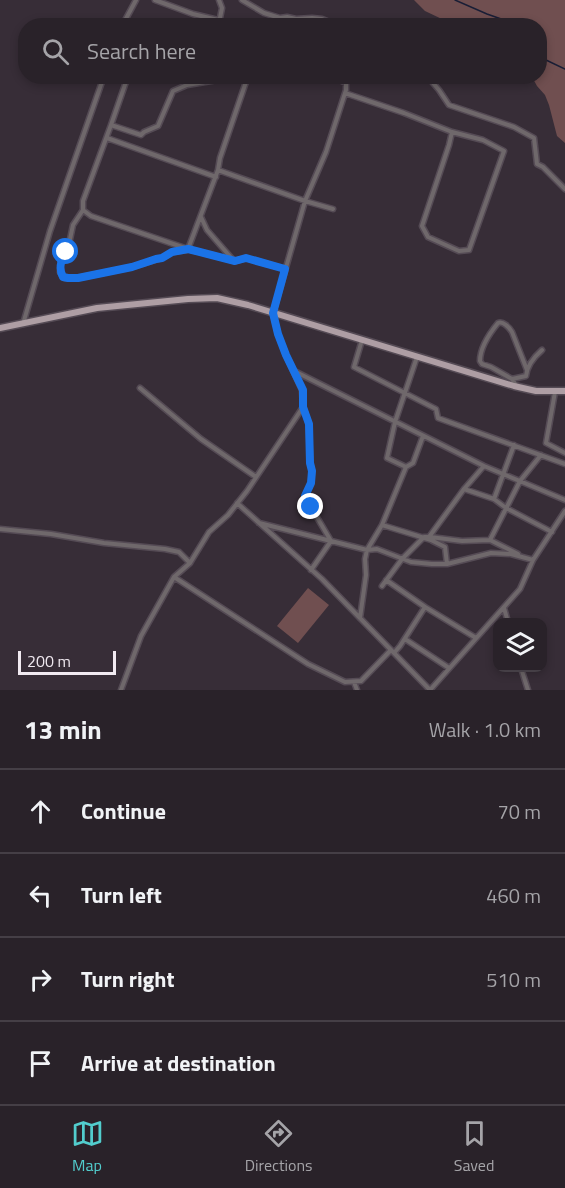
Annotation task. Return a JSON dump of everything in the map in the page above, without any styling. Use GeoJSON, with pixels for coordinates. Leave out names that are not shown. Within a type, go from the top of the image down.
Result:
{"type":"FeatureCollection","features":[{"type":"Feature","properties":{"kind":"main road"},"geometry":{"type":"LineString","coordinates":[[0,328],[97,308],[211,298],[273,313],[536,392],[565,392]]}},
{"type":"Feature","properties":{"kind":"street"},"geometry":{"type":"LineString","coordinates":[[126,18],[136,0]]}},
{"type":"Feature","properties":{"kind":"street"},"geometry":{"type":"LineString","coordinates":[[154,0],[210,18]]}},
{"type":"Feature","properties":{"kind":"street"},"geometry":{"type":"LineString","coordinates":[[219,0],[222,8],[220,18]]}},
{"type":"Feature","properties":{"kind":"street"},"geometry":{"type":"LineString","coordinates":[[242,0],[264,13],[280,18]]}},
{"type":"Feature","properties":{"kind":"street"},"geometry":{"type":"LineString","coordinates":[[23,324],[50,231],[101,84]]}},
{"type":"Feature","properties":{"kind":"street"},"geometry":{"type":"LineString","coordinates":[[125,84],[87,188],[83,210],[73,225],[69,244],[61,260],[60,272],[65,278],[78,278],[132,267],[162,258],[172,252],[188,249]]}},
{"type":"Feature","properties":{"kind":"street"},"geometry":{"type":"LineString","coordinates":[[111,126],[141,135],[158,126],[173,91],[193,84]]}},
{"type":"Feature","properties":{"kind":"street"},"geometry":{"type":"LineString","coordinates":[[188,249],[216,177],[220,158],[245,84]]}},
{"type":"Feature","properties":{"kind":"street"},"geometry":{"type":"LineString","coordinates":[[331,541],[305,496],[311,483],[312,471],[309,424],[303,407],[303,390],[278,334],[273,313],[305,201],[326,152],[346,84]]}},
{"type":"Feature","properties":{"kind":"street"},"geometry":{"type":"LineString","coordinates":[[434,84],[449,105],[514,127],[534,138],[537,164],[565,189]]}},
{"type":"Feature","properties":{"kind":"street"},"geometry":{"type":"LineString","coordinates":[[345,93],[452,132],[483,140],[504,151],[469,250],[459,250],[428,237],[422,226],[452,132]]}},
{"type":"Feature","properties":{"kind":"street"},"geometry":{"type":"LineString","coordinates":[[107,138],[216,177]]}},
{"type":"Feature","properties":{"kind":"street"},"geometry":{"type":"LineString","coordinates":[[218,170],[333,209]]}},
{"type":"Feature","properties":{"kind":"street"},"geometry":{"type":"LineString","coordinates":[[83,210],[91,216],[188,249],[235,261],[246,258],[285,269]]}},
{"type":"Feature","properties":{"kind":"street"},"geometry":{"type":"LineString","coordinates":[[201,215],[207,230],[235,261]]}},
{"type":"Feature","properties":{"kind":"street"},"geometry":{"type":"LineString","coordinates":[[518,387],[512,379],[480,361],[486,340],[498,323],[501,322],[512,332],[527,370]]}},
{"type":"Feature","properties":{"kind":"street"},"geometry":{"type":"LineString","coordinates":[[362,340],[354,367],[436,409],[438,418],[565,464]]}},
{"type":"Feature","properties":{"kind":"street"},"geometry":{"type":"LineString","coordinates":[[512,379],[526,376],[531,362],[542,350]]}},
{"type":"Feature","properties":{"kind":"street"},"geometry":{"type":"LineString","coordinates":[[406,466],[387,458],[395,422],[417,357]]}},
{"type":"Feature","properties":{"kind":"street"},"geometry":{"type":"LineString","coordinates":[[293,371],[484,466],[565,500]]}},
{"type":"Feature","properties":{"kind":"street"},"geometry":{"type":"LineString","coordinates":[[140,388],[201,440],[256,477]]}},
{"type":"Feature","properties":{"kind":"street"},"geometry":{"type":"LineString","coordinates":[[555,392],[546,443],[565,453]]}},
{"type":"Feature","properties":{"kind":"street"},"geometry":{"type":"LineString","coordinates":[[121,690],[141,636],[174,577],[190,563],[209,532],[228,515],[303,407]]}},
{"type":"Feature","properties":{"kind":"street"},"geometry":{"type":"LineString","coordinates":[[360,618],[366,575],[366,550],[382,525],[406,466],[413,463],[423,436]]}},
{"type":"Feature","properties":{"kind":"street"},"geometry":{"type":"LineString","coordinates":[[494,499],[514,446]]}},
{"type":"Feature","properties":{"kind":"street"},"geometry":{"type":"LineString","coordinates":[[490,540],[520,481],[542,455]]}},
{"type":"Feature","properties":{"kind":"street"},"geometry":{"type":"LineString","coordinates":[[382,586],[402,559],[427,537],[484,466]]}},
{"type":"Feature","properties":{"kind":"street"},"geometry":{"type":"LineString","coordinates":[[464,489],[494,499],[506,508],[552,532]]}},
{"type":"Feature","properties":{"kind":"street"},"geometry":{"type":"LineString","coordinates":[[237,503],[311,570],[430,690],[520,589],[533,560],[565,511]]}},
{"type":"Feature","properties":{"kind":"street"},"geometry":{"type":"LineString","coordinates":[[259,523],[366,550],[377,549],[402,559],[422,563],[447,564],[491,553],[511,554],[533,560]]}},
{"type":"Feature","properties":{"kind":"street"},"geometry":{"type":"LineString","coordinates":[[382,525],[427,537],[462,541],[490,540],[533,560]]}},
{"type":"Feature","properties":{"kind":"street"},"geometry":{"type":"LineString","coordinates":[[0,529],[165,549],[179,552],[190,563]]}},
{"type":"Feature","properties":{"kind":"street"},"geometry":{"type":"LineString","coordinates":[[427,537],[445,547],[447,564]]}},
{"type":"Feature","properties":{"kind":"street"},"geometry":{"type":"LineString","coordinates":[[311,570],[331,541]]}},
{"type":"Feature","properties":{"kind":"street"},"geometry":{"type":"LineString","coordinates":[[174,577],[308,664],[345,682],[361,681],[405,639],[425,607]]}},
{"type":"Feature","properties":{"kind":"street"},"geometry":{"type":"LineString","coordinates":[[386,580],[476,638]]}},
{"type":"Feature","properties":{"kind":"street"},"geometry":{"type":"LineString","coordinates":[[504,607],[507,618]]}},
{"type":"Feature","properties":{"kind":"street"},"geometry":{"type":"LineString","coordinates":[[405,639],[449,669]]}},
{"type":"Feature","properties":{"kind":"street"},"geometry":{"type":"LineString","coordinates":[[522,672],[528,690]]}},
{"type":"Feature","properties":{"kind":"street"},"geometry":{"type":"LineString","coordinates":[[354,682],[357,690]]}},
{"type":"Feature","properties":{"kind":"shaded area"},"geometry":{"type":"Polygon","coordinates":[[[414,0],[565,0],[565,143],[557,136],[545,95],[536,84],[547,84],[547,18],[440,18],[425,11],[414,0]]]}},
{"type":"Feature","properties":{"kind":"shaded area"},"geometry":{"type":"Polygon","coordinates":[[[308,588],[329,605],[298,643],[277,626],[308,588]]]}},
{"type":"Feature","properties":{"kind":"waterway"},"geometry":{"type":"LineString","coordinates":[[455,0],[498,18]]}},
{"type":"Feature","properties":{"kind":"waterway"},"geometry":{"type":"LineString","coordinates":[[547,60],[565,69]]}},
{"type":"Feature","properties":{"kind":"route"},"geometry":{"type":"LineString","coordinates":[[66,252],[61,260],[60,272],[63,277],[68,278],[132,267],[162,258],[172,252],[188,249],[235,261],[246,258],[285,269],[273,313],[286,355],[303,390],[303,407],[309,424],[312,471],[311,483],[305,496],[311,507]]}}]}
